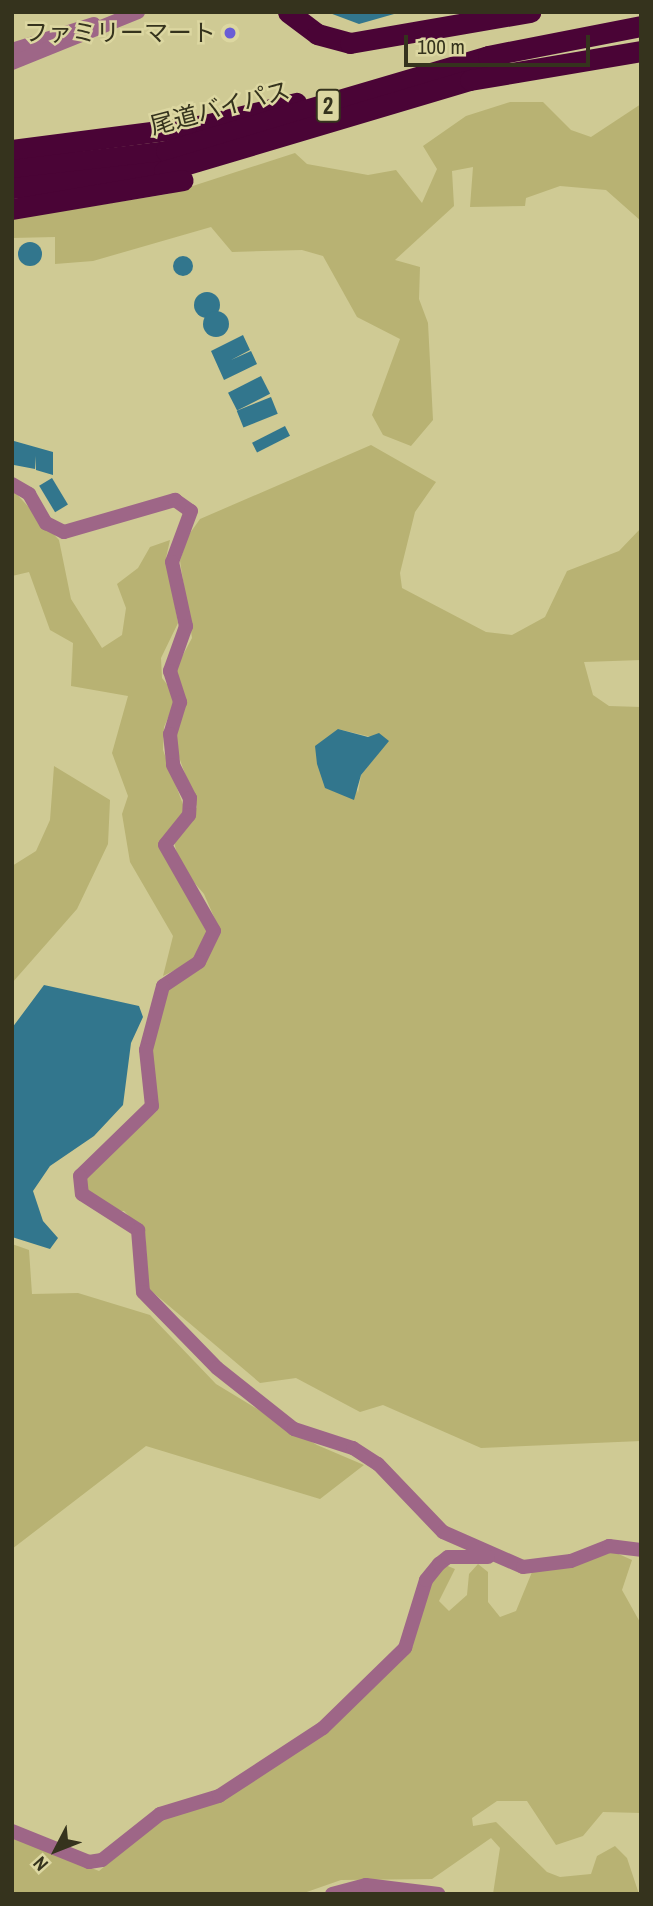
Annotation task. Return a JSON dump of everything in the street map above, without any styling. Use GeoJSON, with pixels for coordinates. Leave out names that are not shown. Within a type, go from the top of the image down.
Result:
{"type":"FeatureCollection","features":[{"type":"Feature","properties":{"kind":"highway"},"geometry":{"type":"LineString","coordinates":[[288,12],[317,34],[350,43],[530,12]]}},
{"type":"Feature","properties":{"kind":"highway"},"geometry":{"type":"LineString","coordinates":[[12,150],[205,125],[501,41],[641,23]]}},
{"type":"Feature","properties":{"kind":"highway","name":"尾道バイパス"},"geometry":{"type":"LineString","coordinates":[[12,170],[166,151],[488,56],[641,23]]}},
{"type":"Feature","properties":{"kind":"highway","name":"尾道バイパス"},"geometry":{"type":"LineString","coordinates":[[12,188],[164,171],[522,67],[641,51]]}},
{"type":"Feature","properties":{"kind":"highway"},"geometry":{"type":"LineString","coordinates":[[12,209],[140,192],[212,172],[419,96]]}},
{"type":"Feature","properties":{"kind":"street"},"geometry":{"type":"LineString","coordinates":[[12,50],[138,12]]}},
{"type":"Feature","properties":{"kind":"street"},"geometry":{"type":"LineString","coordinates":[[12,63],[138,12]]}},
{"type":"Feature","properties":{"kind":"street"},"geometry":{"type":"LineString","coordinates":[[12,484],[29,494],[46,523],[64,532],[175,500],[191,511],[172,562],[186,626],[170,671],[180,702],[170,734],[173,765],[190,798],[189,815],[165,845],[214,931],[199,962],[163,986],[146,1050],[152,1106],[80,1176],[82,1194],[138,1230],[142,1292],[217,1368],[294,1429],[353,1448],[378,1464],[437,1526],[488,1557],[523,1567],[571,1561],[609,1546],[641,1550]]}},
{"type":"Feature","properties":{"kind":"street"},"geometry":{"type":"LineString","coordinates":[[12,1831],[89,1862],[102,1860],[160,1814],[219,1796],[323,1728],[405,1648],[426,1580],[439,1564],[448,1557],[488,1557]]}},
{"type":"Feature","properties":{"kind":"street"},"geometry":{"type":"LineString","coordinates":[[332,1894],[392,1885],[438,1894]]}},
{"type":"Feature","properties":{"kind":"shaded area"},"geometry":{"type":"Polygon","coordinates":[[[510,102],[543,102],[571,130],[591,137],[641,104],[641,221],[606,190],[560,186],[526,198],[525,206],[470,207],[473,167],[452,171],[454,206],[395,260],[420,267],[419,299],[428,323],[433,420],[411,446],[383,435],[372,415],[400,339],[357,317],[323,256],[302,250],[232,252],[211,227],[93,261],[55,264],[55,237],[12,238],[12,219],[168,194],[295,153],[307,164],[368,175],[396,170],[422,203],[437,169],[423,146],[466,116],[510,102]]]}},
{"type":"Feature","properties":{"kind":"shaded area"},"geometry":{"type":"Polygon","coordinates":[[[371,445],[436,482],[415,512],[400,573],[402,588],[486,632],[512,635],[545,617],[567,571],[619,551],[641,528],[641,660],[584,662],[593,695],[609,706],[641,707],[641,1441],[481,1448],[383,1405],[360,1412],[296,1378],[260,1383],[149,1289],[145,1233],[124,1211],[111,1211],[82,1188],[86,1173],[157,1111],[149,1047],[166,989],[193,974],[221,933],[204,894],[180,866],[174,842],[197,807],[175,746],[176,668],[192,638],[180,561],[188,536],[200,519],[371,445]],[[338,729],[358,793],[361,775],[388,741],[338,729]]]}},
{"type":"Feature","properties":{"kind":"shaded area"},"geometry":{"type":"Polygon","coordinates":[[[12,489],[59,540],[71,599],[102,648],[122,635],[126,608],[117,584],[138,568],[150,547],[170,540],[166,558],[178,623],[161,658],[162,678],[177,697],[164,727],[163,750],[185,810],[159,845],[209,936],[201,957],[163,976],[173,936],[130,862],[122,814],[128,796],[112,753],[128,696],[71,686],[73,643],[50,630],[29,572],[12,576],[12,489]]]}},
{"type":"Feature","properties":{"kind":"shaded area"},"geometry":{"type":"Polygon","coordinates":[[[54,766],[110,800],[108,844],[77,909],[12,983],[12,866],[36,851],[50,820],[54,766]]]}},
{"type":"Feature","properties":{"kind":"shaded area"},"geometry":{"type":"Polygon","coordinates":[[[12,1244],[29,1250],[32,1294],[78,1293],[150,1315],[216,1384],[317,1445],[364,1465],[320,1499],[146,1446],[12,1549],[12,1244]]]}},
{"type":"Feature","properties":{"kind":"shaded area"},"geometry":{"type":"Polygon","coordinates":[[[614,1552],[632,1560],[622,1590],[641,1624],[641,1813],[603,1812],[583,1836],[556,1845],[527,1801],[497,1801],[472,1818],[473,1826],[496,1822],[547,1872],[560,1877],[591,1874],[597,1856],[615,1846],[627,1858],[639,1894],[493,1894],[500,1848],[491,1838],[432,1879],[341,1880],[301,1894],[12,1894],[12,1837],[99,1871],[163,1818],[281,1760],[413,1641],[427,1588],[443,1564],[455,1569],[439,1601],[449,1611],[467,1595],[469,1574],[478,1564],[488,1572],[488,1602],[500,1617],[516,1611],[532,1572],[614,1552]]]}},
{"type":"Feature","properties":{"kind":"water"},"geometry":{"type":"Polygon","coordinates":[[[327,12],[401,12],[359,24],[327,12]]]}},
{"type":"Feature","properties":{"kind":"water"},"geometry":{"type":"Polygon","coordinates":[[[30,242],[39,245],[42,254],[39,263],[30,266],[21,263],[18,254],[21,245],[30,242]]]}},
{"type":"Feature","properties":{"kind":"water"},"geometry":{"type":"Polygon","coordinates":[[[179,256],[187,256],[193,266],[187,276],[179,276],[173,270],[173,262],[179,256]]]}},
{"type":"Feature","properties":{"kind":"water"},"geometry":{"type":"Polygon","coordinates":[[[207,292],[216,296],[220,305],[216,314],[207,318],[198,314],[194,305],[198,296],[207,292]]]}},
{"type":"Feature","properties":{"kind":"water"},"geometry":{"type":"Polygon","coordinates":[[[216,311],[225,315],[229,324],[225,333],[216,337],[207,333],[203,324],[207,315],[216,311]]]}},
{"type":"Feature","properties":{"kind":"water"},"geometry":{"type":"Polygon","coordinates":[[[243,335],[250,350],[231,360],[251,351],[257,364],[224,380],[211,351],[243,335]]]}},
{"type":"Feature","properties":{"kind":"water"},"geometry":{"type":"Polygon","coordinates":[[[261,376],[270,394],[237,411],[228,393],[261,376]]]}},
{"type":"Feature","properties":{"kind":"water"},"geometry":{"type":"Polygon","coordinates":[[[271,397],[278,414],[243,428],[237,411],[271,397]]]}},
{"type":"Feature","properties":{"kind":"water"},"geometry":{"type":"Polygon","coordinates":[[[285,426],[290,436],[257,453],[252,443],[285,426]]]}},
{"type":"Feature","properties":{"kind":"water"},"geometry":{"type":"Polygon","coordinates":[[[14,441],[53,452],[53,475],[36,470],[35,456],[35,469],[14,465],[14,441]]]}},
{"type":"Feature","properties":{"kind":"water"},"geometry":{"type":"Polygon","coordinates":[[[52,478],[68,505],[55,512],[39,486],[52,478]]]}},
{"type":"Feature","properties":{"kind":"water"},"geometry":{"type":"Polygon","coordinates":[[[338,729],[368,737],[379,733],[389,741],[361,775],[354,800],[325,788],[317,764],[315,746],[338,729]]]}},
{"type":"Feature","properties":{"kind":"water"},"geometry":{"type":"Polygon","coordinates":[[[44,985],[139,1006],[143,1017],[131,1043],[123,1105],[94,1136],[50,1166],[33,1191],[43,1221],[58,1238],[50,1249],[12,1237],[12,1028],[44,985]]]}},
{"type":"Feature","properties":{"kind":"place","name":"ファミリーマート"},"geometry":{"type":"Point","coordinates":[230,33]}}]}
